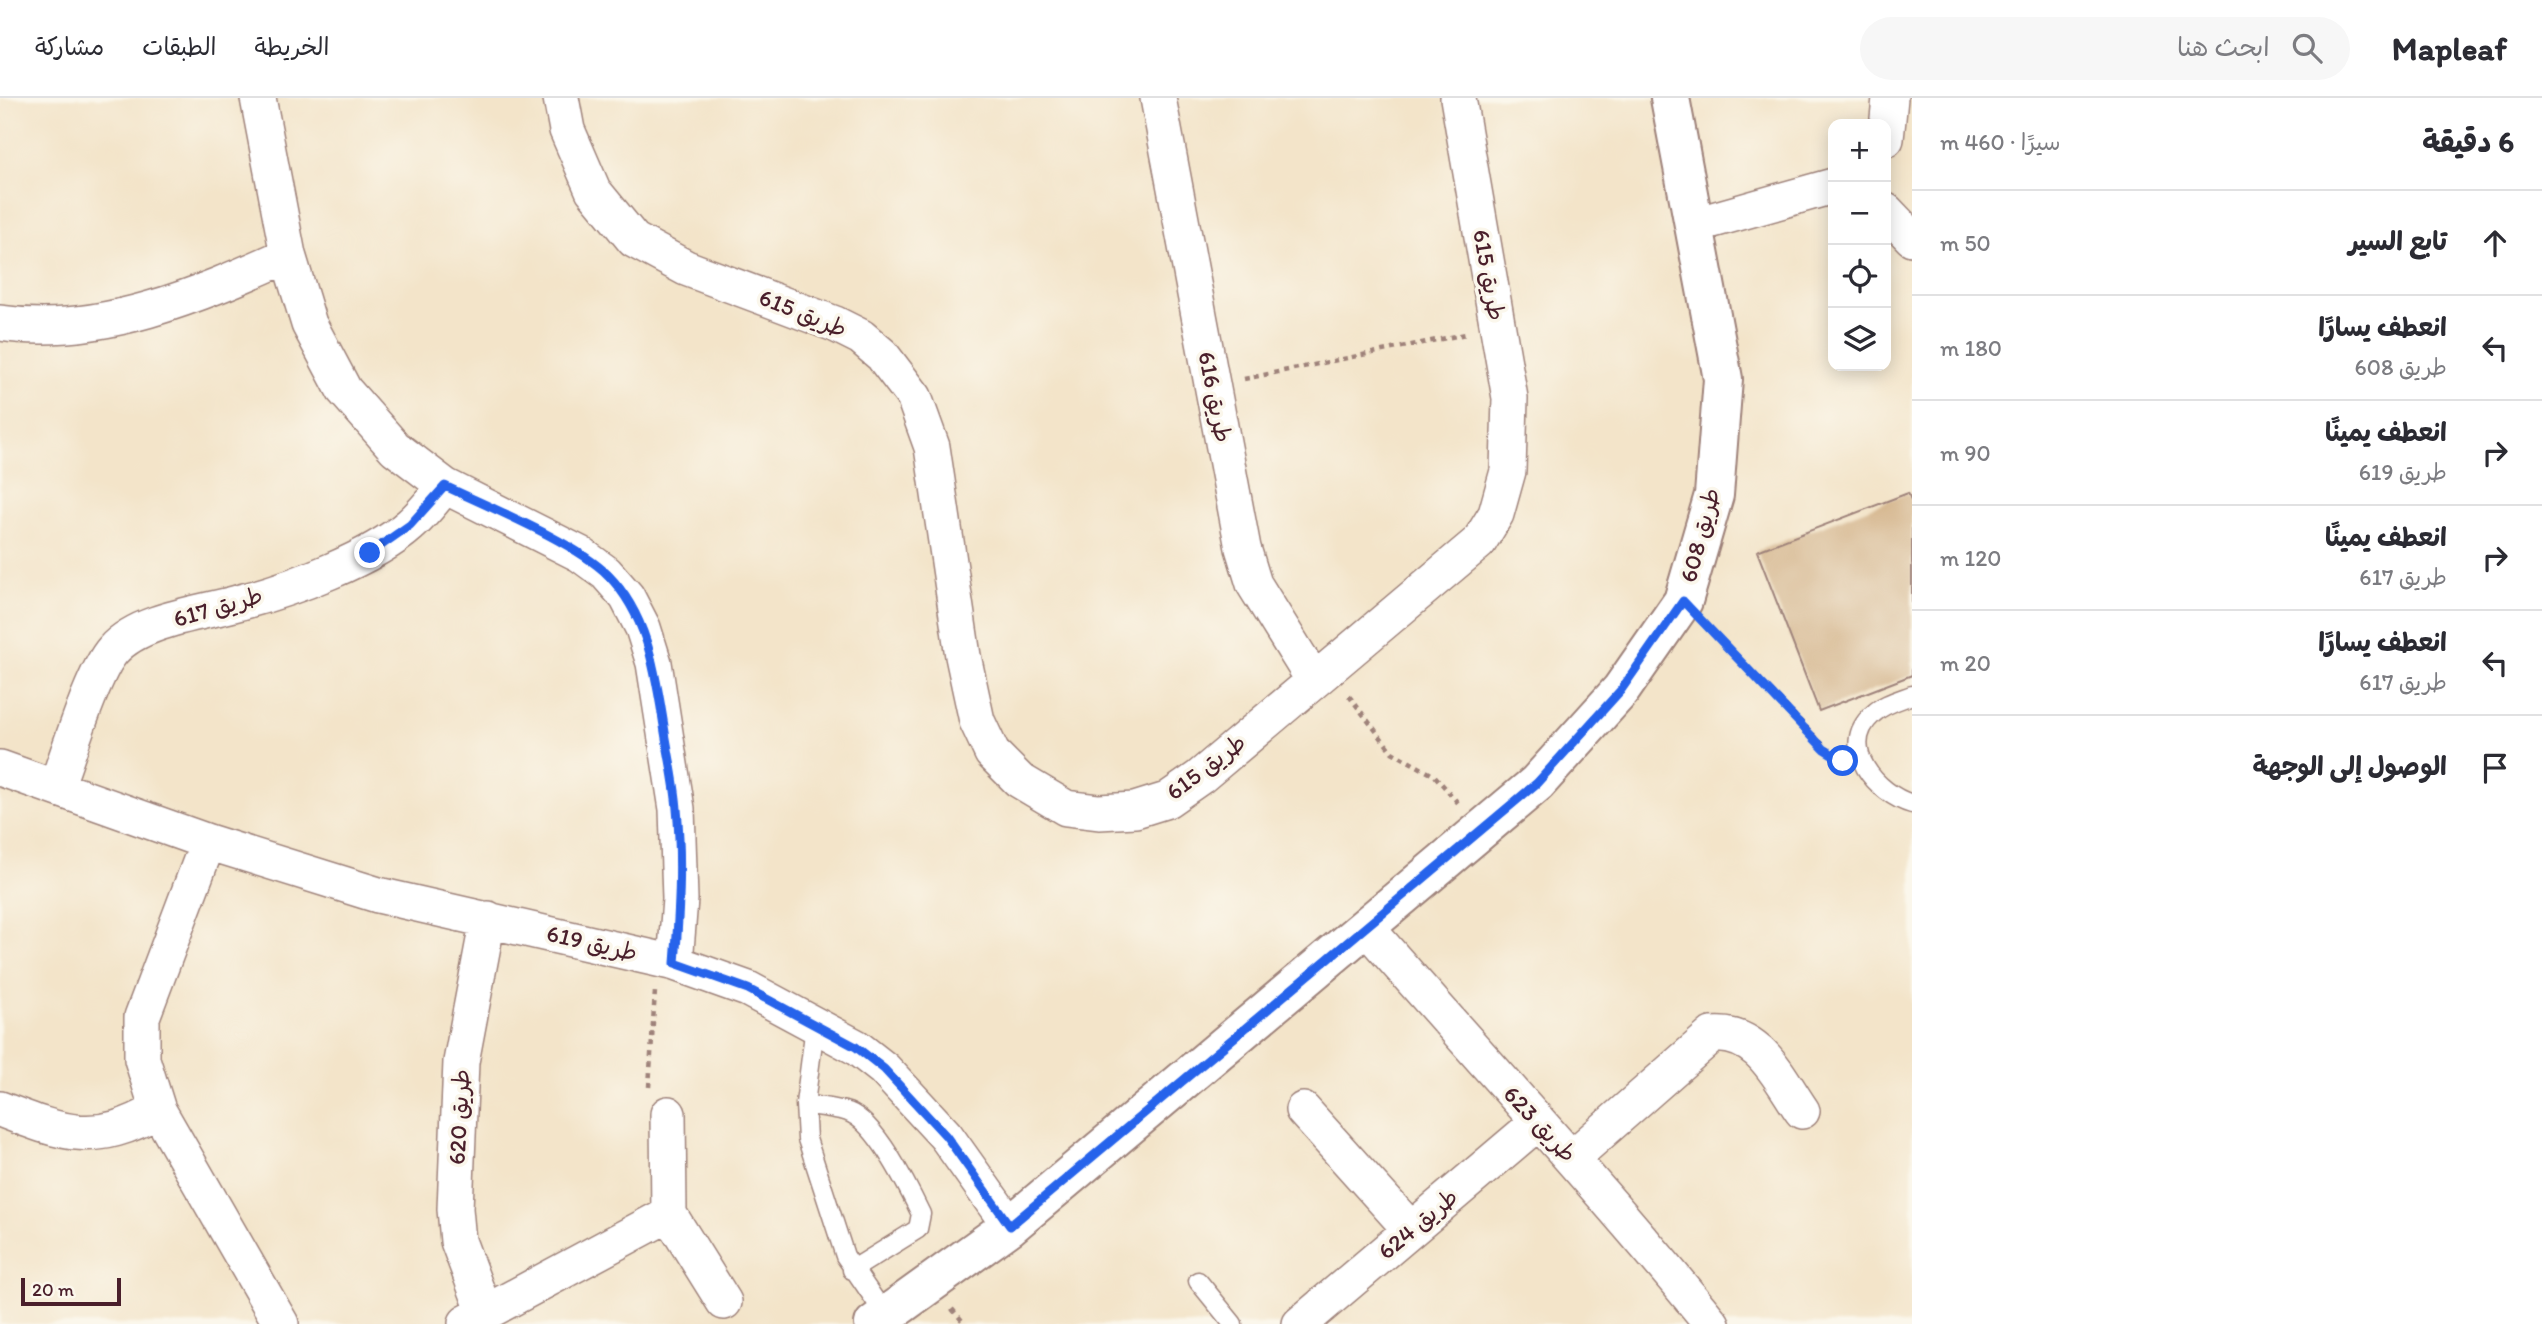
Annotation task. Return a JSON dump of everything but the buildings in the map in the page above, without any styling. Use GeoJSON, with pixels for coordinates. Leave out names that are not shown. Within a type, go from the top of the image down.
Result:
{"type":"FeatureCollection","features":[{"type":"Feature","properties":{"kind":"street","name":"طريق 615"},"geometry":{"type":"LineString","coordinates":[[561,98],[567,130],[593,190],[634,240],[687,268],[835,324],[861,337],[882,355],[914,397],[932,447],[963,656],[976,721],[992,753],[1019,780],[1066,808],[1099,812],[1135,810],[1167,800],[1200,777],[1320,673],[1479,542],[1496,514],[1508,471],[1510,398],[1458,98]]}},
{"type":"Feature","properties":{"kind":"street","name":"طريق 616"},"geometry":{"type":"LineString","coordinates":[[1158,98],[1243,548],[1254,584],[1320,673]]}},
{"type":"Feature","properties":{"kind":"street","name":"طريق 608"},"geometry":{"type":"LineString","coordinates":[[880,1320],[1010,1226],[1537,783],[1621,690],[1683,601],[1714,495],[1723,379],[1670,98]]}},
{"type":"Feature","properties":{"kind":"street"},"geometry":{"type":"LineString","coordinates":[[1888,119],[1890,98]]}},
{"type":"Feature","properties":{"kind":"street"},"geometry":{"type":"LineString","coordinates":[[266,103],[288,255],[309,324],[344,390],[395,448],[445,486],[568,548],[606,573],[627,597],[643,628],[654,663],[677,809],[680,899],[675,963]]}},
{"type":"Feature","properties":{"kind":"street"},"geometry":{"type":"LineString","coordinates":[[1695,225],[1828,187]]}},
{"type":"Feature","properties":{"kind":"street"},"geometry":{"type":"LineString","coordinates":[[1891,216],[1912,238]]}},
{"type":"Feature","properties":{"kind":"street"},"geometry":{"type":"LineString","coordinates":[[0,323],[89,322],[159,309],[288,255]]}},
{"type":"Feature","properties":{"kind":"street","name":"طريق 617"},"geometry":{"type":"LineString","coordinates":[[56,787],[100,672],[113,649],[133,635],[181,616],[243,602],[370,553],[410,525],[445,486]]}},
{"type":"Feature","properties":{"kind":"street","name":"طريق 619"},"geometry":{"type":"LineString","coordinates":[[0,768],[21,778],[56,787],[208,842],[378,895],[675,963],[748,989],[856,1047],[884,1069],[946,1136],[1010,1226]]}},
{"type":"Feature","properties":{"kind":"street"},"geometry":{"type":"LineString","coordinates":[[208,842],[142,1017],[142,1059],[158,1110],[281,1324]]}},
{"type":"Feature","properties":{"kind":"street","name":"طريق 620"},"geometry":{"type":"LineString","coordinates":[[488,919],[461,1062],[455,1209],[458,1241],[474,1318],[669,1214]]}},
{"type":"Feature","properties":{"kind":"street","name":"طريق 623"},"geometry":{"type":"LineString","coordinates":[[1366,927],[1537,1123],[1572,1158],[1712,1324]]}},
{"type":"Feature","properties":{"kind":"street"},"geometry":{"type":"LineString","coordinates":[[1572,1158],[1712,1035],[1736,1035],[1756,1046],[1802,1111]]}},
{"type":"Feature","properties":{"kind":"street"},"geometry":{"type":"LineString","coordinates":[[0,1109],[46,1127],[94,1134],[127,1128],[158,1110]]}},
{"type":"Feature","properties":{"kind":"street"},"geometry":{"type":"LineString","coordinates":[[1303,1110],[1412,1230]]}},
{"type":"Feature","properties":{"kind":"street"},"geometry":{"type":"LineString","coordinates":[[668,1114],[669,1214],[724,1303]]}},
{"type":"Feature","properties":{"kind":"street","name":"طريق 624"},"geometry":{"type":"LineString","coordinates":[[1300,1324],[1537,1123]]}},
{"type":"Feature","properties":{"kind":"lane"},"geometry":{"type":"LineString","coordinates":[[1912,695],[1884,707],[1865,723],[1858,745],[1864,767],[1883,789],[1912,804]]}},
{"type":"Feature","properties":{"kind":"lane"},"geometry":{"type":"LineString","coordinates":[[816,1026],[805,1104],[807,1139],[838,1237],[852,1270],[880,1320]]}},
{"type":"Feature","properties":{"kind":"lane"},"geometry":{"type":"LineString","coordinates":[[805,1104],[849,1112],[862,1121],[874,1133],[921,1214],[918,1229],[852,1270]]}},
{"type":"Feature","properties":{"kind":"lane"},"geometry":{"type":"LineString","coordinates":[[1198,1281],[1233,1324]]}},
{"type":"Feature","properties":{"kind":"path"},"geometry":{"type":"LineString","coordinates":[[1213,385],[1498,328]]}},
{"type":"Feature","properties":{"kind":"path"},"geometry":{"type":"LineString","coordinates":[[1683,601],[1824,749],[1843,761],[1864,767]]}},
{"type":"Feature","properties":{"kind":"path"},"geometry":{"type":"LineString","coordinates":[[1320,673],[1392,752],[1435,776],[1481,830]]}},
{"type":"Feature","properties":{"kind":"route"},"geometry":{"type":"LineString","coordinates":[[370,553],[410,525],[445,486],[580,554],[606,573],[627,597],[643,628],[654,663],[677,809],[680,899],[675,963],[748,989],[856,1047],[884,1069],[946,1136],[1010,1226],[1537,783],[1621,690],[1683,601],[1824,749],[1843,761]]}}]}
